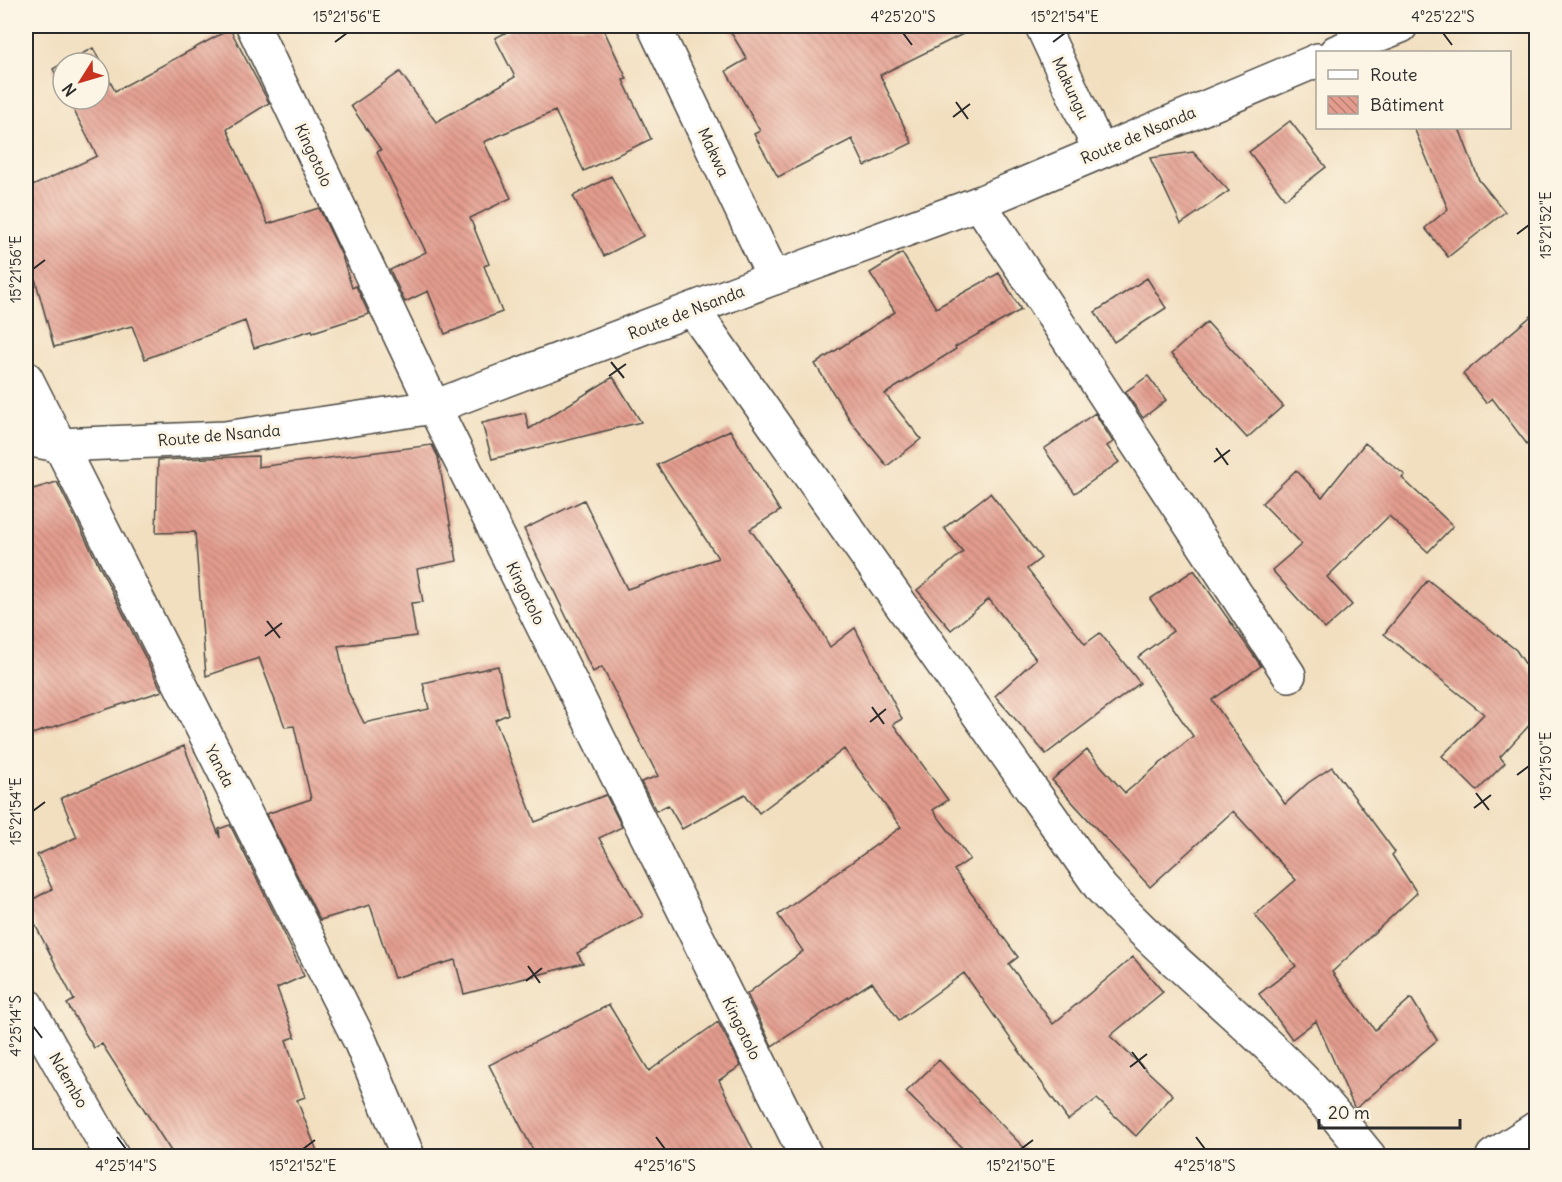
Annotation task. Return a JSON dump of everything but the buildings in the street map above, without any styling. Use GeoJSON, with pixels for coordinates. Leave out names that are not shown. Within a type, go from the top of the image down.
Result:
{"type":"FeatureCollection","features":[{"type":"Feature","properties":{"kind":"street","name":"Kingotolo"},"geometry":{"type":"LineString","coordinates":[[253,26],[434,408],[806,1156]]}},
{"type":"Feature","properties":{"kind":"street","name":"Makwa"},"geometry":{"type":"LineString","coordinates":[[654,26],[774,278]]}},
{"type":"Feature","properties":{"kind":"street","name":"Makungu"},"geometry":{"type":"LineString","coordinates":[[1042,26],[1100,151]]}},
{"type":"Feature","properties":{"kind":"street"},"geometry":{"type":"LineString","coordinates":[[1338,51],[1401,26]]}},
{"type":"Feature","properties":{"kind":"street","name":"Route de Nsanda"},"geometry":{"type":"LineString","coordinates":[[26,440],[58,445],[225,438],[434,408],[774,278],[980,203],[1316,60]]}},
{"type":"Feature","properties":{"kind":"street"},"geometry":{"type":"LineString","coordinates":[[980,203],[1289,675]]}},
{"type":"Feature","properties":{"kind":"street"},"geometry":{"type":"LineString","coordinates":[[693,310],[1101,888],[1134,924],[1313,1090],[1369,1156]]}},
{"type":"Feature","properties":{"kind":"street","name":"Yanda"},"geometry":{"type":"LineString","coordinates":[[26,378],[360,1041],[408,1156]]}},
{"type":"Feature","properties":{"kind":"street","name":"Ndembo"},"geometry":{"type":"LineString","coordinates":[[26,1004],[112,1156]]}},
{"type":"Feature","properties":{"kind":"street"},"geometry":{"type":"LineString","coordinates":[[1493,1156],[1536,1128]]}}]}
